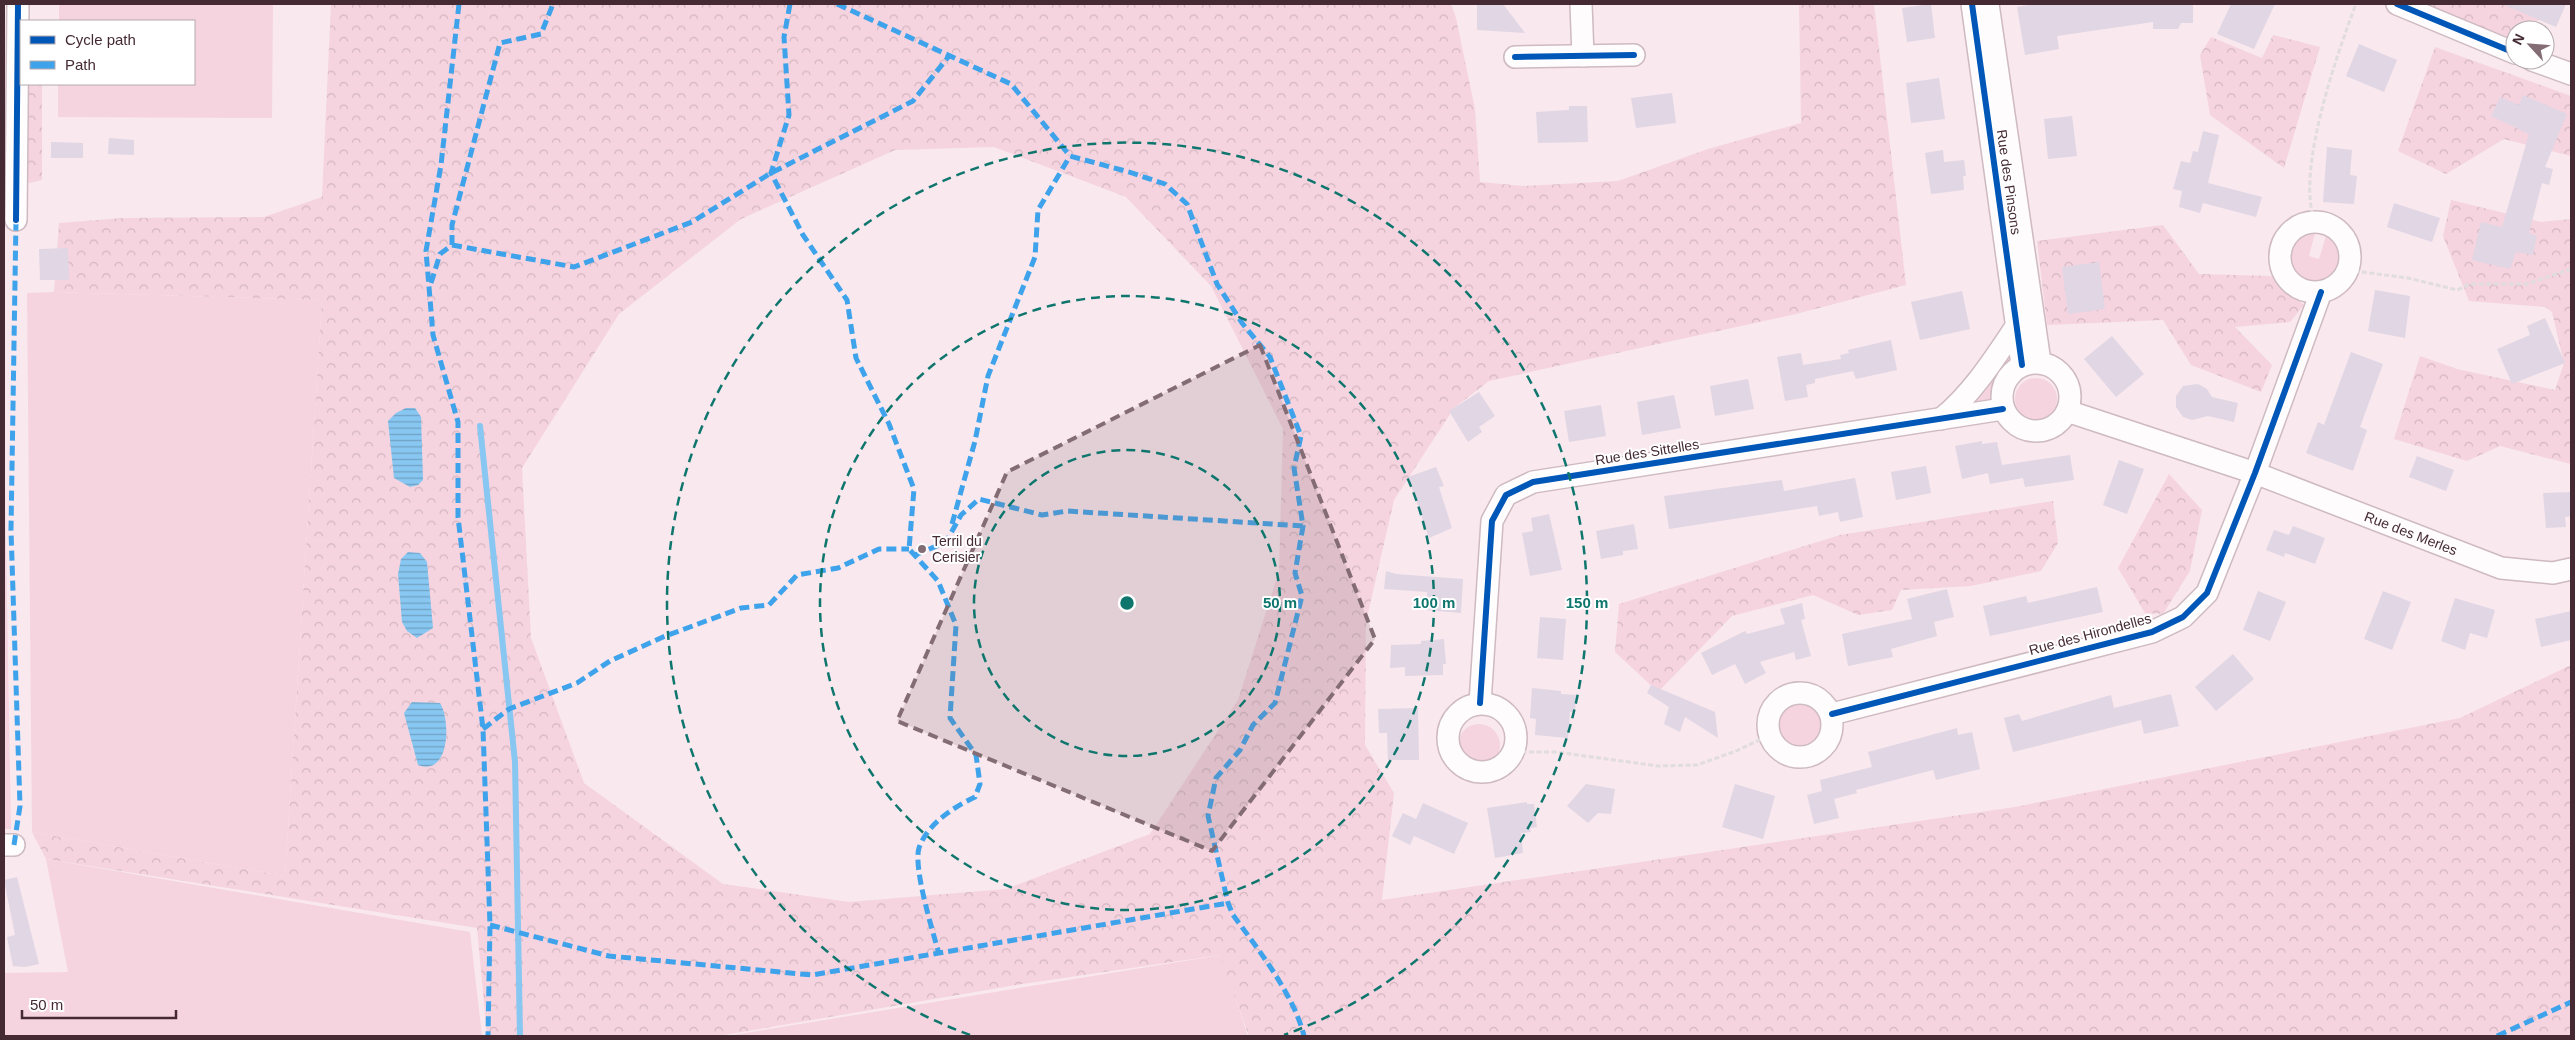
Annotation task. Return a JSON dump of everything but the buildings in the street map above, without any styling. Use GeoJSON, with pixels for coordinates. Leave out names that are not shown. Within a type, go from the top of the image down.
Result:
{"type":"FeatureCollection","features":[{"type":"Feature","properties":{"kind":"street"},"geometry":{"type":"LineString","coordinates":[[16,220],[18,4]]}},
{"type":"Feature","properties":{"kind":"street"},"geometry":{"type":"LineString","coordinates":[[1581,4],[1583,56]]}},
{"type":"Feature","properties":{"kind":"street","name":"Rue des Pinsons"},"geometry":{"type":"LineString","coordinates":[[1972,4],[2017,325],[2031,364]]}},
{"type":"Feature","properties":{"kind":"street","name":"Rue des Pinsons"},"geometry":{"type":"LineString","coordinates":[[1988,4],[2031,364]]}},
{"type":"Feature","properties":{"kind":"street"},"geometry":{"type":"LineString","coordinates":[[2397,4],[2505,49]]}},
{"type":"Feature","properties":{"kind":"street"},"geometry":{"type":"LineString","coordinates":[[1515,57],[1634,55]]}},
{"type":"Feature","properties":{"kind":"street"},"geometry":{"type":"LineString","coordinates":[[2555,68],[2571,74]]}},
{"type":"Feature","properties":{"kind":"street"},"geometry":{"type":"LineString","coordinates":[[2307,223],[2328,224],[2341,233],[2350,250],[2347,270],[2342,280],[2332,288],[2321,292],[2302,290],[2294,286],[2286,277],[2281,266],[2282,244],[2288,234],[2307,223]]}},
{"type":"Feature","properties":{"kind":"street","name":"Rue des Hirondelles"},"geometry":{"type":"LineString","coordinates":[[1832,714],[2152,632],[2183,617],[2207,593],[2321,292]]}},
{"type":"Feature","properties":{"kind":"street","name":"Rue des Sittelles"},"geometry":{"type":"LineString","coordinates":[[1941,419],[1960,404],[2017,325]]}},
{"type":"Feature","properties":{"kind":"street"},"geometry":{"type":"LineString","coordinates":[[2031,364],[2052,366],[2065,379],[2070,400],[2067,411],[2057,424],[2038,432],[2021,428],[2011,421],[2003,409],[2001,395],[2005,381],[2012,371],[2031,364]]}},
{"type":"Feature","properties":{"kind":"street","name":"Rue des Sittelles"},"geometry":{"type":"LineString","coordinates":[[1480,704],[1492,521],[1506,495],[1533,482],[2003,409]]}},
{"type":"Feature","properties":{"kind":"street"},"geometry":{"type":"LineString","coordinates":[[2067,411],[2254,473]]}},
{"type":"Feature","properties":{"kind":"street","name":"Rue des Merles"},"geometry":{"type":"LineString","coordinates":[[2254,473],[2501,568],[2553,573],[2571,569]]}},
{"type":"Feature","properties":{"kind":"street"},"geometry":{"type":"LineString","coordinates":[[1793,692],[1808,693],[1818,699],[1832,714],[1831,735],[1818,751],[1808,756],[1798,757],[1783,753],[1768,736],[1768,718],[1773,706],[1781,698],[1793,692]]}},
{"type":"Feature","properties":{"kind":"street"},"geometry":{"type":"LineString","coordinates":[[1480,704],[1494,706],[1505,712],[1512,721],[1517,740],[1514,752],[1500,768],[1482,773],[1470,771],[1460,765],[1452,756],[1448,740],[1449,728],[1454,718],[1468,706],[1480,704]]}},
{"type":"Feature","properties":{"kind":"path"},"geometry":{"type":"LineString","coordinates":[[2315,222],[2310,209],[2309,194],[2318,126],[2338,50],[2356,4]]}},
{"type":"Feature","properties":{"kind":"path"},"geometry":{"type":"LineString","coordinates":[[2347,270],[2408,278],[2457,290],[2470,284],[2527,284],[2571,269]]}},
{"type":"Feature","properties":{"kind":"path"},"geometry":{"type":"LineString","coordinates":[[1514,752],[1556,752],[1658,766],[1697,765],[1736,751],[1768,736]]}},
{"type":"Feature","properties":{"kind":"highlighted area"},"geometry":{"type":"Polygon","coordinates":[[[1260,345],[1375,639],[1212,851],[897,721],[1007,472],[1260,345]]]}},
{"type":"Feature","properties":{"kind":"green space"},"geometry":{"type":"Polygon","coordinates":[[[59,4],[273,4],[272,118],[58,117],[58,85],[195,85],[195,20],[59,20],[59,4]]]}},
{"type":"Feature","properties":{"kind":"green space"},"geometry":{"type":"Polygon","coordinates":[[[331,4],[1451,4],[1456,18],[1475,109],[1480,182],[1523,186],[1618,181],[1708,149],[1801,123],[1799,4],[1874,4],[1906,285],[1796,314],[1489,381],[1454,408],[1394,500],[1366,622],[1365,745],[1394,793],[1382,900],[2015,807],[2460,718],[2571,665],[2571,1036],[1249,1036],[1220,955],[1010,986],[719,1036],[487,1036],[477,928],[46,859],[32,832],[285,876],[322,300],[54,292],[59,223],[123,218],[264,217],[322,197],[331,4]],[[994,147],[895,150],[741,219],[619,314],[522,468],[531,638],[584,783],[723,884],[849,902],[1006,889],[1150,834],[1238,700],[1279,571],[1283,429],[1211,286],[1126,197],[994,147]]]}},
{"type":"Feature","properties":{"kind":"green space"},"geometry":{"type":"Polygon","coordinates":[[[2425,4],[2568,4],[2539,20],[2505,20],[2505,36],[2424,6],[2425,4]]]}},
{"type":"Feature","properties":{"kind":"green space"},"geometry":{"type":"Polygon","coordinates":[[[2273,35],[2320,47],[2284,168],[2210,115],[2200,55],[2211,37],[2262,58],[2273,35]]]}},
{"type":"Feature","properties":{"kind":"green space"},"geometry":{"type":"Polygon","coordinates":[[[2435,47],[2571,96],[2571,156],[2504,139],[2446,174],[2398,151],[2435,47]]]}},
{"type":"Feature","properties":{"kind":"green space"},"geometry":{"type":"Polygon","coordinates":[[[26,85],[42,85],[42,180],[25,184],[26,85]]]}},
{"type":"Feature","properties":{"kind":"green space"},"geometry":{"type":"Polygon","coordinates":[[[2451,200],[2541,222],[2571,219],[2571,464],[2500,446],[2467,461],[2394,439],[2420,356],[2457,369],[2555,390],[2564,363],[2552,312],[2545,307],[2469,301],[2443,236],[2451,200]]]}},
{"type":"Feature","properties":{"kind":"green space"},"geometry":{"type":"Polygon","coordinates":[[[2163,225],[2199,274],[2271,276],[2304,305],[2290,322],[2235,327],[2272,365],[2261,392],[2191,365],[2163,320],[2047,325],[2037,241],[2163,225]]]}},
{"type":"Feature","properties":{"kind":"green space"},"geometry":{"type":"Polygon","coordinates":[[[2315,233],[2309,256],[2319,259],[2326,236],[2333,239],[2338,245],[2342,261],[2339,270],[2333,278],[2325,284],[2316,286],[2298,281],[2291,272],[2288,258],[2292,246],[2297,241],[2315,233]]]}},
{"type":"Feature","properties":{"kind":"green space"},"geometry":{"type":"Polygon","coordinates":[[[54,292],[322,300],[285,876],[32,832],[27,293],[54,292]]]}},
{"type":"Feature","properties":{"kind":"green space"},"geometry":{"type":"Polygon","coordinates":[[[2010,352],[2011,364],[1997,387],[1996,397],[1992,401],[1966,406],[2010,352]]]}},
{"type":"Feature","properties":{"kind":"green space"},"geometry":{"type":"Polygon","coordinates":[[[2036,378],[2051,384],[2057,399],[2051,414],[2036,420],[2021,414],[2015,399],[2021,384],[2036,378]]]}},
{"type":"Feature","properties":{"kind":"green space"},"geometry":{"type":"Polygon","coordinates":[[[4,432],[11,829],[4,829],[4,432]]]}},
{"type":"Feature","properties":{"kind":"green space"},"geometry":{"type":"Polygon","coordinates":[[[2169,474],[2202,510],[2190,571],[2163,614],[2145,613],[2118,568],[2169,474]]]}},
{"type":"Feature","properties":{"kind":"green space"},"geometry":{"type":"Polygon","coordinates":[[[2053,501],[2058,543],[2041,571],[1971,586],[1901,590],[1892,610],[1858,615],[1813,595],[1732,616],[1658,692],[1615,652],[1619,604],[1840,535],[2053,501]]]}},
{"type":"Feature","properties":{"kind":"green space"},"geometry":{"type":"Polygon","coordinates":[[[1800,702],[1812,706],[1818,712],[1822,724],[1818,736],[1812,742],[1800,746],[1788,742],[1782,736],[1778,724],[1782,712],[1788,706],[1800,702]]]}},
{"type":"Feature","properties":{"kind":"green space"},"geometry":{"type":"Polygon","coordinates":[[[1483,724],[1491,727],[1497,733],[1500,745],[1497,757],[1491,763],[1475,766],[1467,763],[1461,757],[1458,741],[1461,733],[1467,727],[1483,724]]]}},
{"type":"Feature","properties":{"kind":"green space"},"geometry":{"type":"Polygon","coordinates":[[[46,859],[470,932],[482,1036],[4,1036],[4,973],[68,972],[46,859]]]}},
{"type":"Feature","properties":{"kind":"green space"},"geometry":{"type":"Polygon","coordinates":[[[1221,955],[1248,1036],[727,1036],[1221,955]]]}},
{"type":"Feature","properties":{"kind":"water"},"geometry":{"type":"Polygon","coordinates":[[[406,408],[415,408],[421,417],[423,480],[418,485],[410,487],[394,478],[388,421],[396,413],[406,408]]]}},
{"type":"Feature","properties":{"kind":"water"},"geometry":{"type":"Polygon","coordinates":[[[408,552],[420,553],[427,562],[433,628],[417,638],[407,631],[402,622],[398,574],[401,559],[408,552]]]}},
{"type":"Feature","properties":{"kind":"water"},"geometry":{"type":"Polygon","coordinates":[[[412,702],[440,703],[444,711],[446,722],[445,745],[442,755],[436,763],[429,766],[418,765],[404,713],[412,702]]]}},
{"type":"Feature","properties":{"kind":"waterway"},"geometry":{"type":"LineString","coordinates":[[480,426],[515,762],[520,1036]]}},
{"type":"Feature","properties":{"kind":"marked path"},"geometry":{"type":"LineString","coordinates":[[459,4],[441,165],[426,251],[433,335],[458,422],[458,517],[483,729],[490,925],[488,1036]]}},
{"type":"Feature","properties":{"kind":"marked path"},"geometry":{"type":"LineString","coordinates":[[452,245],[452,225],[500,43],[541,34],[553,4]]}},
{"type":"Feature","properties":{"kind":"marked path"},"geometry":{"type":"LineString","coordinates":[[790,4],[784,37],[789,115],[771,173],[803,235],[847,300],[856,358],[889,424],[914,489],[909,549],[938,581],[956,625],[950,718],[976,755],[980,784],[975,797],[942,817],[928,831],[919,848],[921,885],[939,954]]}},
{"type":"Feature","properties":{"kind":"marked path"},"geometry":{"type":"LineString","coordinates":[[837,4],[1011,84],[1070,156],[1165,184],[1187,204],[1217,284],[1242,323],[1270,357],[1301,436],[1294,468],[1303,526],[1295,573],[1302,596],[1275,703],[1253,725],[1240,750],[1216,778],[1208,816],[1228,903],[1233,915],[1264,957],[1284,989],[1299,1020],[1304,1036]]}},
{"type":"Feature","properties":{"kind":"marked path"},"geometry":{"type":"LineString","coordinates":[[452,245],[574,267],[692,222],[771,173],[913,101],[949,56]]}},
{"type":"Feature","properties":{"kind":"marked path"},"geometry":{"type":"LineString","coordinates":[[952,524],[975,441],[988,376],[1035,257],[1038,210],[1070,156]]}},
{"type":"Feature","properties":{"kind":"marked path"},"geometry":{"type":"LineString","coordinates":[[14,845],[20,806],[11,530],[16,220]]}},
{"type":"Feature","properties":{"kind":"marked path"},"geometry":{"type":"LineString","coordinates":[[431,283],[440,254],[452,245]]}},
{"type":"Feature","properties":{"kind":"marked path"},"geometry":{"type":"LineString","coordinates":[[915,555],[946,542],[961,515],[979,499],[1042,515],[1067,511],[1303,526]]}},
{"type":"Feature","properties":{"kind":"marked path"},"geometry":{"type":"LineString","coordinates":[[483,729],[509,709],[577,683],[610,661],[663,637],[741,608],[769,605],[797,575],[838,568],[879,549],[909,549]]}},
{"type":"Feature","properties":{"kind":"marked path"},"geometry":{"type":"LineString","coordinates":[[490,925],[609,956],[812,975],[1228,903]]}},
{"type":"Feature","properties":{"kind":"marked path"},"geometry":{"type":"LineString","coordinates":[[2497,1036],[2571,1002]]}},
{"type":"Feature","properties":{"kind":"cycle path"},"geometry":{"type":"LineString","coordinates":[[16,220],[18,4]]}},
{"type":"Feature","properties":{"kind":"cycle path"},"geometry":{"type":"LineString","coordinates":[[1972,4],[2022,365]]}},
{"type":"Feature","properties":{"kind":"cycle path"},"geometry":{"type":"LineString","coordinates":[[2397,4],[2505,49]]}},
{"type":"Feature","properties":{"kind":"cycle path"},"geometry":{"type":"LineString","coordinates":[[1515,57],[1634,55]]}},
{"type":"Feature","properties":{"kind":"cycle path"},"geometry":{"type":"LineString","coordinates":[[1832,714],[2152,632],[2183,617],[2207,593],[2255,473],[2321,292]]}},
{"type":"Feature","properties":{"kind":"cycle path"},"geometry":{"type":"LineString","coordinates":[[1480,703],[1492,521],[1506,495],[1533,482],[2003,409]]}},
{"type":"Feature","properties":{"kind":"place","name":"Terril du Cerisier"},"geometry":{"type":"Point","coordinates":[922,549]}}]}
